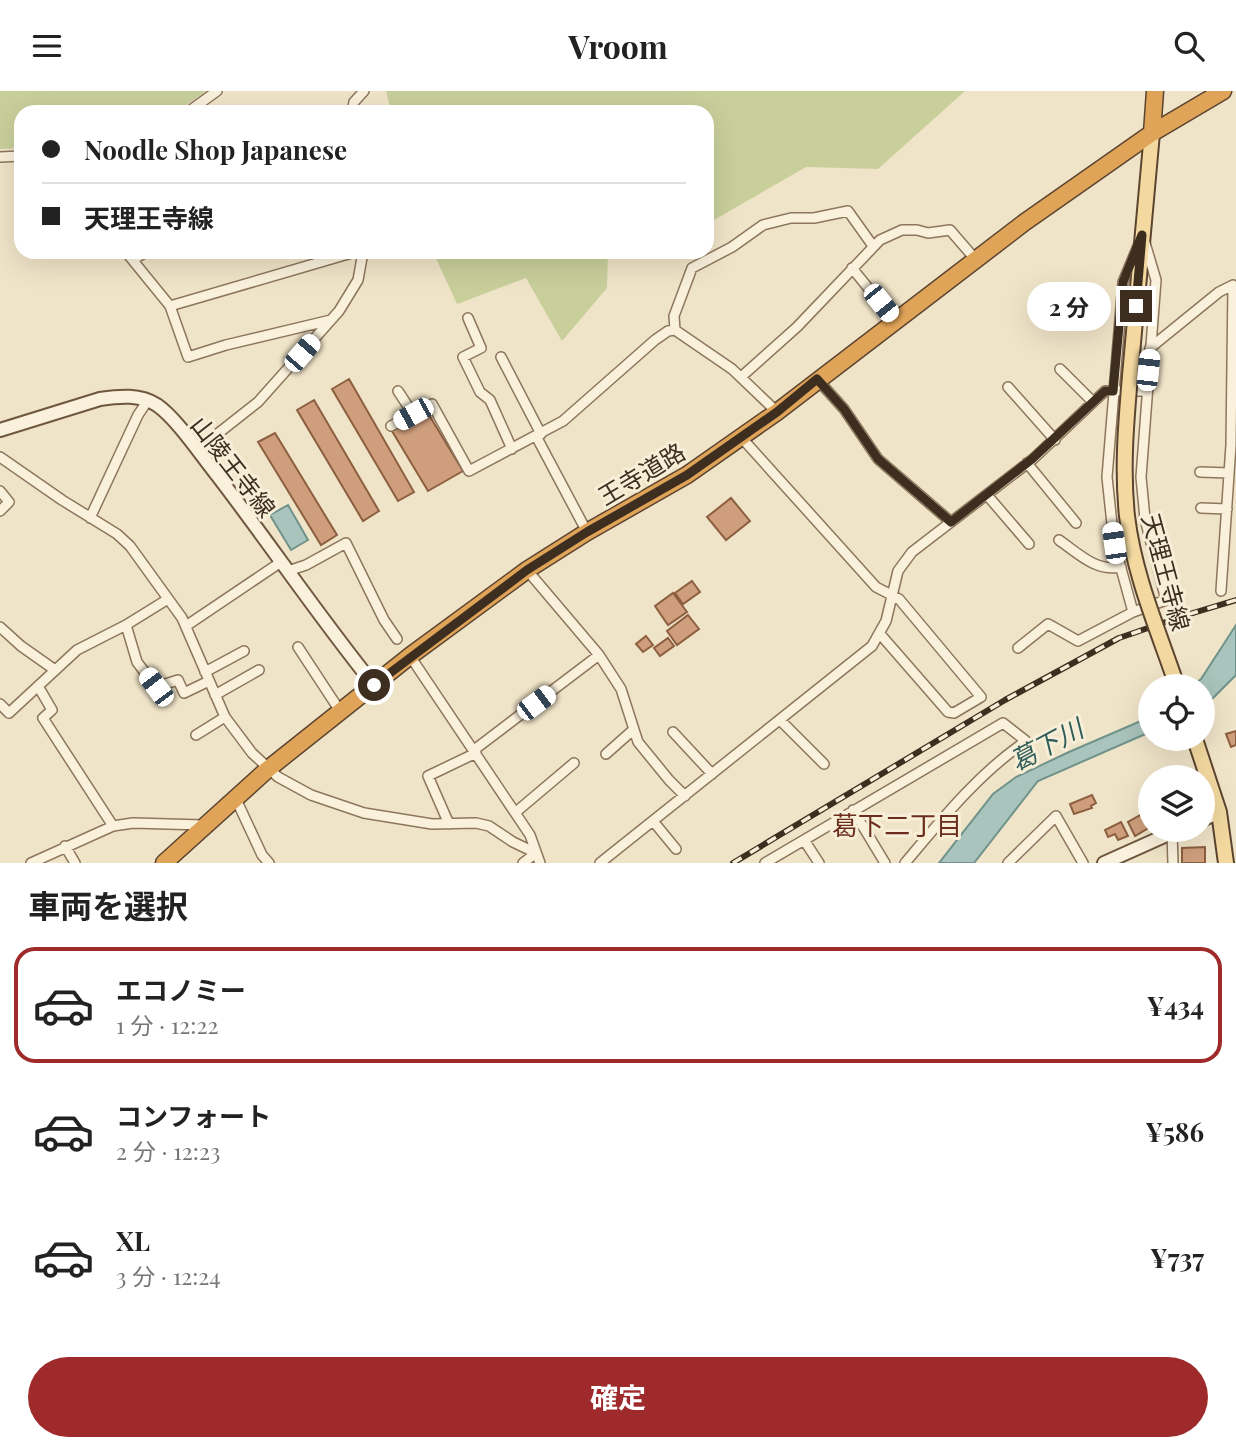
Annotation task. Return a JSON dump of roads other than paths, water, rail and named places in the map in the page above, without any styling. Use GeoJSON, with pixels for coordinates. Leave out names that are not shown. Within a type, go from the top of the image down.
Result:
{"type":"FeatureCollection","features":[{"type":"Feature","properties":{"kind":"highway"},"geometry":{"type":"LineString","coordinates":[[1152,133],[1154,91]]}},
{"type":"Feature","properties":{"kind":"highway","name":"王寺道路"},"geometry":{"type":"LineString","coordinates":[[164,863],[268,769],[410,656],[527,570],[687,475],[777,412],[1025,222],[1152,133],[1222,92]]}},
{"type":"Feature","properties":{"kind":"main road","name":"天理王寺線"},"geometry":{"type":"LineString","coordinates":[[1152,133],[1130,376],[1125,481],[1128,518],[1143,588],[1173,674]]}},
{"type":"Feature","properties":{"kind":"main road"},"geometry":{"type":"LineString","coordinates":[[0,430],[100,399],[130,396],[148,400]]}},
{"type":"Feature","properties":{"kind":"main road","name":"山陵王寺線"},"geometry":{"type":"LineString","coordinates":[[148,400],[166,412],[197,450],[337,640],[374,685]]}},
{"type":"Feature","properties":{"kind":"main road"},"geometry":{"type":"LineString","coordinates":[[1199,751],[1219,812],[1226,863]]}},
{"type":"Feature","properties":{"kind":"main road"},"geometry":{"type":"LineString","coordinates":[[1215,814],[1219,812]]}},
{"type":"Feature","properties":{"kind":"main road"},"geometry":{"type":"LineString","coordinates":[[1104,863],[1151,842]]}},
{"type":"Feature","properties":{"kind":"street"},"geometry":{"type":"LineString","coordinates":[[198,105],[217,91]]}},
{"type":"Feature","properties":{"kind":"street"},"geometry":{"type":"LineString","coordinates":[[353,105],[364,91]]}},
{"type":"Feature","properties":{"kind":"street"},"geometry":{"type":"LineString","coordinates":[[714,256],[763,225],[791,218],[814,218],[848,211],[873,246]]}},
{"type":"Feature","properties":{"kind":"street"},"geometry":{"type":"LineString","coordinates":[[741,377],[797,327],[873,246],[902,230],[928,233],[950,230],[976,260]]}},
{"type":"Feature","properties":{"kind":"street"},"geometry":{"type":"LineString","coordinates":[[1018,648],[1048,624],[1078,641],[1133,612],[1166,600],[1145,519],[1141,477],[1156,281],[1142,235]]}},
{"type":"Feature","properties":{"kind":"street"},"geometry":{"type":"LineString","coordinates":[[1133,612],[1114,543],[1107,477],[1123,282],[1142,235]]}},
{"type":"Feature","properties":{"kind":"street"},"geometry":{"type":"LineString","coordinates":[[170,306],[331,259]]}},
{"type":"Feature","properties":{"kind":"street"},"geometry":{"type":"LineString","coordinates":[[197,450],[258,402],[331,320],[353,290],[361,259]]}},
{"type":"Feature","properties":{"kind":"street"},"geometry":{"type":"LineString","coordinates":[[675,330],[674,316],[692,268],[709,259]]}},
{"type":"Feature","properties":{"kind":"street"},"geometry":{"type":"LineString","coordinates":[[134,260],[170,306],[188,357],[331,320]]}},
{"type":"Feature","properties":{"kind":"street"},"geometry":{"type":"LineString","coordinates":[[852,268],[895,321]]}},
{"type":"Feature","properties":{"kind":"street"},"geometry":{"type":"LineString","coordinates":[[1150,348],[1219,292],[1233,285],[1229,473],[1221,591]]}},
{"type":"Feature","properties":{"kind":"street"},"geometry":{"type":"LineString","coordinates":[[468,318],[481,348],[463,357],[480,392],[489,400],[512,449]]}},
{"type":"Feature","properties":{"kind":"street"},"geometry":{"type":"LineString","coordinates":[[391,426],[432,404],[469,471],[538,435],[578,409],[659,336],[675,330],[741,377],[777,412]]}},
{"type":"Feature","properties":{"kind":"street"},"geometry":{"type":"LineString","coordinates":[[501,357],[587,532]]}},
{"type":"Feature","properties":{"kind":"street"},"geometry":{"type":"LineString","coordinates":[[1060,369],[1093,403]]}},
{"type":"Feature","properties":{"kind":"street"},"geometry":{"type":"LineString","coordinates":[[817,379],[844,409],[878,459],[951,522]]}},
{"type":"Feature","properties":{"kind":"street"},"geometry":{"type":"LineString","coordinates":[[1007,387],[1055,440]]}},
{"type":"Feature","properties":{"kind":"street"},"geometry":{"type":"LineString","coordinates":[[398,391],[413,414]]}},
{"type":"Feature","properties":{"kind":"street"},"geometry":{"type":"LineString","coordinates":[[600,863],[859,657],[880,634],[886,621],[898,571],[905,559],[1055,440],[1105,391],[1146,391]]}},
{"type":"Feature","properties":{"kind":"street"},"geometry":{"type":"LineString","coordinates":[[90,518],[138,415],[148,400]]}},
{"type":"Feature","properties":{"kind":"street"},"geometry":{"type":"LineString","coordinates":[[740,436],[876,587],[899,599],[981,697],[954,713],[948,712],[880,634]]}},
{"type":"Feature","properties":{"kind":"street"},"geometry":{"type":"LineString","coordinates":[[0,457],[117,534],[130,546],[186,626],[225,717],[252,753],[268,769],[293,786],[346,808],[423,823],[476,823],[489,826],[536,853]]}},
{"type":"Feature","properties":{"kind":"street"},"geometry":{"type":"LineString","coordinates":[[1027,463],[1076,523]]}},
{"type":"Feature","properties":{"kind":"street"},"geometry":{"type":"LineString","coordinates":[[1200,472],[1229,473]]}},
{"type":"Feature","properties":{"kind":"street"},"geometry":{"type":"LineString","coordinates":[[0,491],[9,502],[0,511]]}},
{"type":"Feature","properties":{"kind":"street"},"geometry":{"type":"LineString","coordinates":[[987,495],[1028,544]]}},
{"type":"Feature","properties":{"kind":"street"},"geometry":{"type":"LineString","coordinates":[[1201,508],[1227,509]]}},
{"type":"Feature","properties":{"kind":"street"},"geometry":{"type":"LineString","coordinates":[[1059,540],[1099,568],[1121,568]]}},
{"type":"Feature","properties":{"kind":"street"},"geometry":{"type":"LineString","coordinates":[[186,626],[284,567],[306,565],[346,543],[384,620],[397,639]]}},
{"type":"Feature","properties":{"kind":"street"},"geometry":{"type":"LineString","coordinates":[[527,570],[599,655],[621,689],[633,730],[652,759],[685,796]]}},
{"type":"Feature","properties":{"kind":"street"},"geometry":{"type":"LineString","coordinates":[[0,704],[9,713],[77,650],[126,625],[168,599]]}},
{"type":"Feature","properties":{"kind":"street"},"geometry":{"type":"LineString","coordinates":[[126,625],[137,662],[156,687],[178,680],[184,693],[243,651]]}},
{"type":"Feature","properties":{"kind":"street"},"geometry":{"type":"LineString","coordinates":[[0,627],[55,670]]}},
{"type":"Feature","properties":{"kind":"street"},"geometry":{"type":"LineString","coordinates":[[298,647],[340,711]]}},
{"type":"Feature","properties":{"kind":"street"},"geometry":{"type":"LineString","coordinates":[[449,824],[428,776],[475,752],[599,655]]}},
{"type":"Feature","properties":{"kind":"street"},"geometry":{"type":"LineString","coordinates":[[410,656],[516,812],[530,835],[540,863]]}},
{"type":"Feature","properties":{"kind":"street"},"geometry":{"type":"LineString","coordinates":[[215,695],[259,670]]}},
{"type":"Feature","properties":{"kind":"street"},"geometry":{"type":"LineString","coordinates":[[38,686],[52,710],[43,718],[113,826]]}},
{"type":"Feature","properties":{"kind":"street"},"geometry":{"type":"LineString","coordinates":[[196,734],[225,717]]}},
{"type":"Feature","properties":{"kind":"street"},"geometry":{"type":"LineString","coordinates":[[780,720],[824,764]]}},
{"type":"Feature","properties":{"kind":"street"},"geometry":{"type":"LineString","coordinates":[[765,863],[1003,723],[1026,741],[1004,756],[973,785],[905,863]]}},
{"type":"Feature","properties":{"kind":"street"},"geometry":{"type":"LineString","coordinates":[[606,754],[633,730]]}},
{"type":"Feature","properties":{"kind":"street"},"geometry":{"type":"LineString","coordinates":[[673,732],[712,774]]}},
{"type":"Feature","properties":{"kind":"street"},"geometry":{"type":"LineString","coordinates":[[516,812],[574,763]]}},
{"type":"Feature","properties":{"kind":"street"},"geometry":{"type":"LineString","coordinates":[[235,797],[262,855],[269,863]]}},
{"type":"Feature","properties":{"kind":"street"},"geometry":{"type":"LineString","coordinates":[[853,810],[884,863]]}},
{"type":"Feature","properties":{"kind":"street"},"geometry":{"type":"LineString","coordinates":[[1008,863],[1056,816],[1083,863]]}},
{"type":"Feature","properties":{"kind":"street"},"geometry":{"type":"LineString","coordinates":[[653,821],[676,849]]}},
{"type":"Feature","properties":{"kind":"street"},"geometry":{"type":"LineString","coordinates":[[31,863],[113,826],[133,823],[203,825]]}},
{"type":"Feature","properties":{"kind":"street"},"geometry":{"type":"LineString","coordinates":[[804,840],[819,863]]}},
{"type":"Feature","properties":{"kind":"street"},"geometry":{"type":"LineString","coordinates":[[1173,863],[1175,842]]}},
{"type":"Feature","properties":{"kind":"street"},"geometry":{"type":"LineString","coordinates":[[65,846],[75,863]]}},
{"type":"Feature","properties":{"kind":"street"},"geometry":{"type":"LineString","coordinates":[[523,863],[536,853]]}},
{"type":"Feature","properties":{"kind":"water"},"geometry":{"type":"Polygon","coordinates":[[[288,505],[308,540],[291,550],[270,515],[288,505]]]}},
{"type":"Feature","properties":{"kind":"water"},"geometry":{"type":"Polygon","coordinates":[[[1236,625],[1236,675],[1215,696],[1215,674],[1204,674],[1236,625]]]}},
{"type":"Feature","properties":{"kind":"water"},"geometry":{"type":"Polygon","coordinates":[[[1138,722],[1138,737],[1038,781],[974,863],[939,863],[993,794],[1016,777],[1138,722]]]}},
{"type":"Feature","properties":{"kind":"railway"},"geometry":{"type":"LineString","coordinates":[[733,863],[1005,700],[1119,638],[1236,600]]}},
{"type":"Feature","properties":{"kind":"district","name":"葛下二丁目"},"geometry":{"type":"Point","coordinates":[897,824]}},
{"type":"Feature","properties":{"kind":"water label","name":"葛下川"},"geometry":{"type":"Point","coordinates":[1046,744]}}]}
